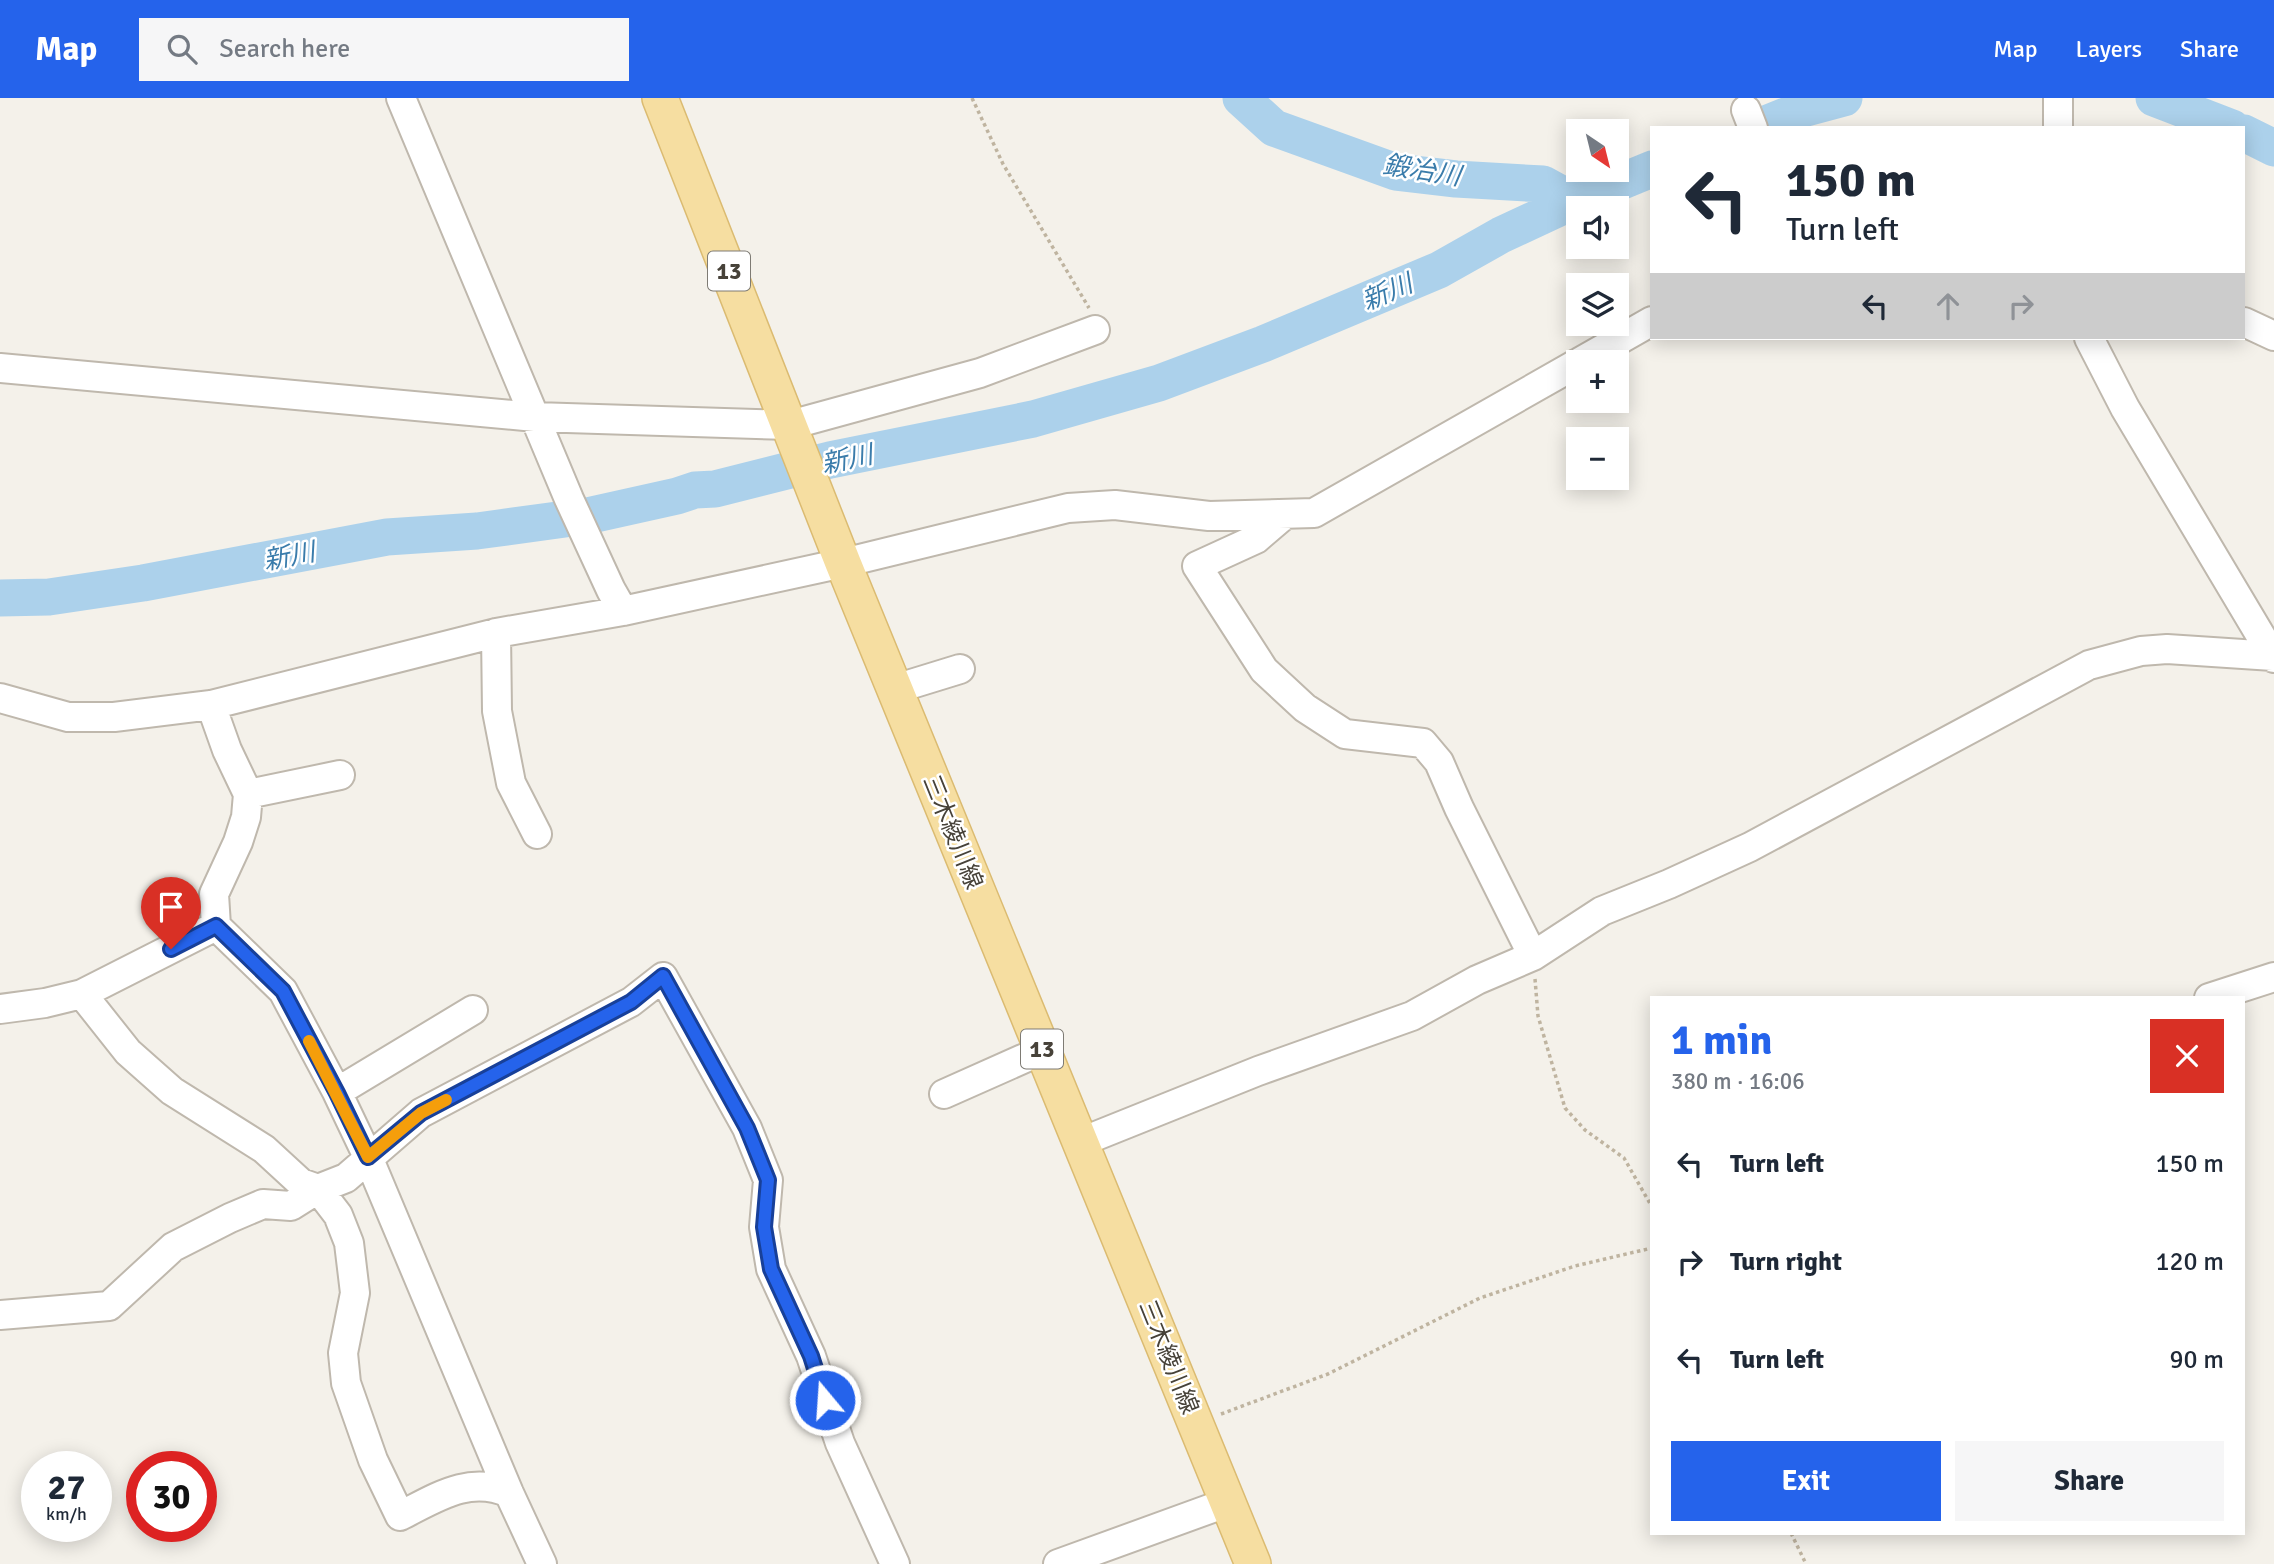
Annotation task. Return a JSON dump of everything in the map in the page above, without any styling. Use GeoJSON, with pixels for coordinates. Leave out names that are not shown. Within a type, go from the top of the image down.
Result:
{"type":"FeatureCollection","features":[{"type":"Feature","properties":{"kind":"main road","name":"三木綾川線"},"geometry":{"type":"LineString","coordinates":[[660,98],[837,549],[1253,1564]]}},
{"type":"Feature","properties":{"kind":"street"},"geometry":{"type":"LineString","coordinates":[[401,98],[569,499],[617,600]]}},
{"type":"Feature","properties":{"kind":"street"},"geometry":{"type":"LineString","coordinates":[[2058,98],[2058,126]]}},
{"type":"Feature","properties":{"kind":"street"},"geometry":{"type":"LineString","coordinates":[[1602,350],[1650,322]]}},
{"type":"Feature","properties":{"kind":"street"},"geometry":{"type":"LineString","coordinates":[[2245,322],[2274,336]]}},
{"type":"Feature","properties":{"kind":"street"},"geometry":{"type":"LineString","coordinates":[[0,368],[535,417],[794,434],[980,373],[1095,330]]}},
{"type":"Feature","properties":{"kind":"street"},"geometry":{"type":"LineString","coordinates":[[2090,340],[2126,408],[2273,657]]}},
{"type":"Feature","properties":{"kind":"street"},"geometry":{"type":"LineString","coordinates":[[0,698],[68,717],[114,717],[211,705],[496,634],[617,600],[837,549],[1068,508],[1115,505],[1209,516],[1314,513],[1566,370]]}},
{"type":"Feature","properties":{"kind":"street"},"geometry":{"type":"LineString","coordinates":[[1284,515],[1256,539],[1197,566],[1264,670],[1305,708],[1345,734],[1423,743],[1439,762],[1533,956]]}},
{"type":"Feature","properties":{"kind":"street"},"geometry":{"type":"LineString","coordinates":[[496,634],[497,711],[511,783],[537,834]]}},
{"type":"Feature","properties":{"kind":"street"},"geometry":{"type":"LineString","coordinates":[[1081,1142],[1258,1072],[1412,1016],[1477,980],[1533,956],[1602,911],[1750,847],[2089,665],[2141,651],[2167,649],[2273,657]]}},
{"type":"Feature","properties":{"kind":"street"},"geometry":{"type":"LineString","coordinates":[[895,689],[960,669]]}},
{"type":"Feature","properties":{"kind":"street"},"geometry":{"type":"LineString","coordinates":[[211,705],[248,794],[246,817],[239,842],[214,894],[216,926],[283,991],[337,1093],[368,1157],[509,1493],[542,1564]]}},
{"type":"Feature","properties":{"kind":"street"},"geometry":{"type":"LineString","coordinates":[[248,794],[340,775]]}},
{"type":"Feature","properties":{"kind":"street"},"geometry":{"type":"LineString","coordinates":[[0,1009],[45,1003],[82,994],[216,926]]}},
{"type":"Feature","properties":{"kind":"street"},"geometry":{"type":"LineString","coordinates":[[0,1315],[108,1306],[173,1247],[263,1204],[291,1206],[318,1189],[346,1178],[421,1113],[631,1002],[663,976],[747,1128],[760,1159],[768,1180],[764,1227],[771,1269],[811,1356],[839,1443],[895,1564]]}},
{"type":"Feature","properties":{"kind":"street"},"geometry":{"type":"LineString","coordinates":[[2215,996],[2274,977]]}},
{"type":"Feature","properties":{"kind":"street"},"geometry":{"type":"LineString","coordinates":[[82,994],[128,1052],[172,1091],[264,1149],[301,1184],[318,1189],[338,1215],[349,1243],[355,1293],[343,1353],[346,1383],[373,1460],[400,1516],[439,1496],[475,1485],[494,1486],[509,1493]]}},
{"type":"Feature","properties":{"kind":"street"},"geometry":{"type":"LineString","coordinates":[[337,1093],[473,1010]]}},
{"type":"Feature","properties":{"kind":"street"},"geometry":{"type":"LineString","coordinates":[[944,1094],[1043,1050]]}},
{"type":"Feature","properties":{"kind":"street"},"geometry":{"type":"LineString","coordinates":[[1058,1564],[1226,1503]]}},
{"type":"Feature","properties":{"kind":"path"},"geometry":{"type":"LineString","coordinates":[[972,98],[1003,164],[1093,315],[1095,330]]}},
{"type":"Feature","properties":{"kind":"path"},"geometry":{"type":"LineString","coordinates":[[1533,956],[1538,1016],[1565,1108],[1585,1130],[1624,1158],[1650,1204]]}},
{"type":"Feature","properties":{"kind":"path"},"geometry":{"type":"LineString","coordinates":[[1196,1423],[1328,1374],[1480,1298],[1575,1266],[1650,1248]]}},
{"type":"Feature","properties":{"kind":"path"},"geometry":{"type":"LineString","coordinates":[[1792,1535],[1806,1564]]}},
{"type":"Feature","properties":{"kind":"waterway","name":"鍛冶川"},"geometry":{"type":"LineString","coordinates":[[1241,98],[1274,128],[1396,172],[1543,184],[1566,197]]}},
{"type":"Feature","properties":{"kind":"waterway","name":"新川"},"geometry":{"type":"LineString","coordinates":[[1761,126],[1803,109],[1844,98]]}},
{"type":"Feature","properties":{"kind":"waterway","name":"新川"},"geometry":{"type":"LineString","coordinates":[[2154,98],[2227,126]]}},
{"type":"Feature","properties":{"kind":"waterway","name":"新川"},"geometry":{"type":"LineString","coordinates":[[2245,134],[2274,148]]}},
{"type":"Feature","properties":{"kind":"waterway","name":"新川"},"geometry":{"type":"LineString","coordinates":[[0,598],[49,597],[143,583],[387,537],[477,531],[587,516],[695,490],[715,489],[830,460],[1033,419],[1159,383],[1263,344],[1439,270],[1501,235],[1650,170]]}},
{"type":"Feature","properties":{"kind":"slow traffic"},"geometry":{"type":"LineString","coordinates":[[309,1041],[368,1157],[421,1113],[446,1100]]}},
{"type":"Feature","properties":{"kind":"route"},"geometry":{"type":"LineString","coordinates":[[171,949],[216,926],[283,991],[368,1157],[421,1113],[631,1002],[663,976],[747,1128],[768,1180],[764,1227],[771,1269],[811,1356],[825,1400]]}}]}
